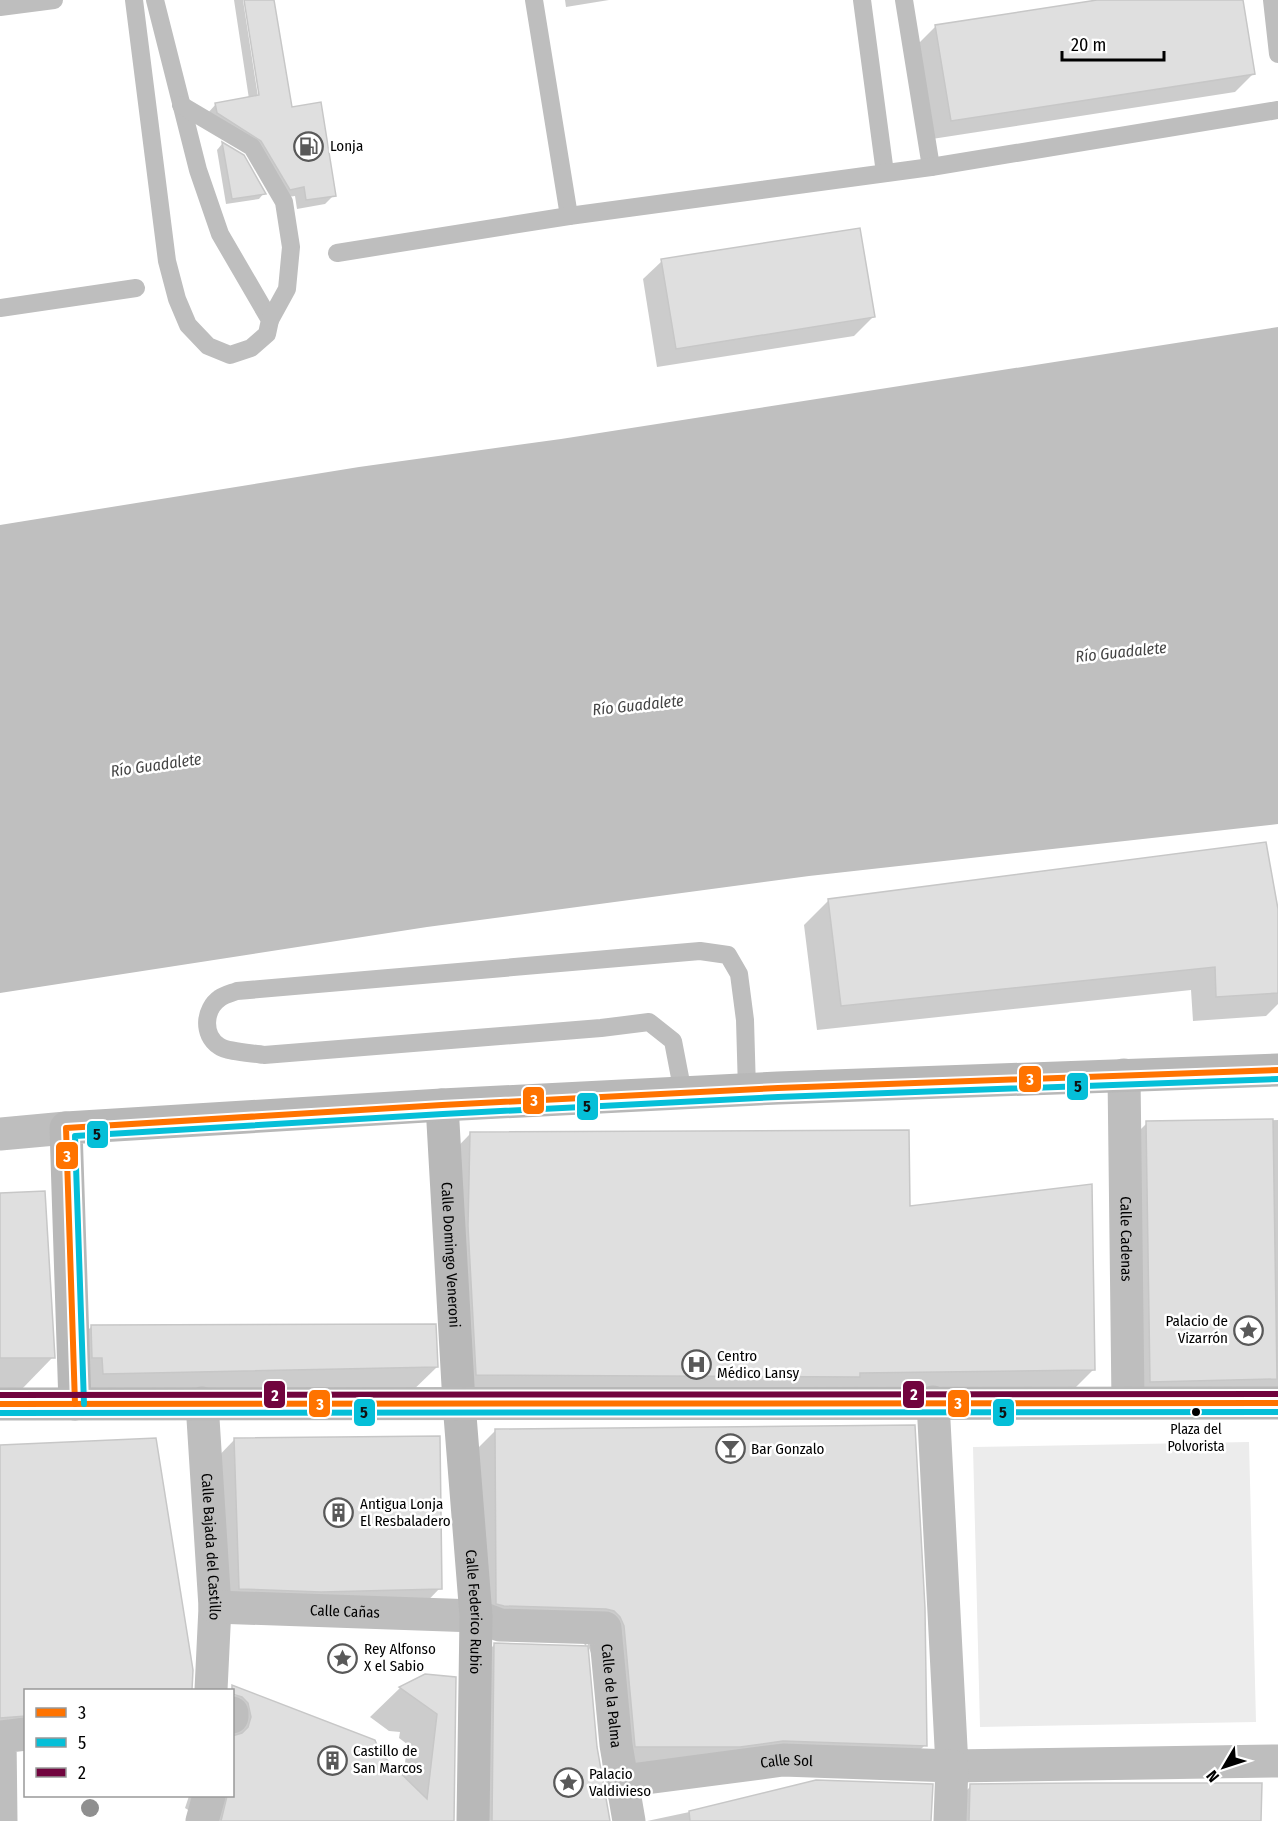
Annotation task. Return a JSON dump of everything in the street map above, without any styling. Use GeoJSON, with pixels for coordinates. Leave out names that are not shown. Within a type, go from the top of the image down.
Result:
{"type":"FeatureCollection","features":[{"type":"Feature","properties":{"kind":"street"},"geometry":{"type":"LineString","coordinates":[[0,1134],[442,1105],[747,1090],[1278,1070]]}},
{"type":"Feature","properties":{"kind":"street","name":"Calle Cadenas"},"geometry":{"type":"LineString","coordinates":[[1124,1075],[1128,1402]]}},
{"type":"Feature","properties":{"kind":"street","name":"Calle Domingo Veneroni"},"geometry":{"type":"LineString","coordinates":[[442,1105],[459,1403]]}},
{"type":"Feature","properties":{"kind":"street"},"geometry":{"type":"LineString","coordinates":[[66,1128],[75,1404]]}},
{"type":"Feature","properties":{"kind":"street"},"geometry":{"type":"LineString","coordinates":[[933,1402],[952,1766],[950,1821]]}},
{"type":"Feature","properties":{"kind":"street","name":"Calle Federico Rubio"},"geometry":{"type":"LineString","coordinates":[[459,1403],[476,1616],[473,1821]]}},
{"type":"Feature","properties":{"kind":"street"},"geometry":{"type":"LineString","coordinates":[[0,1404],[1278,1403]]}},
{"type":"Feature","properties":{"kind":"street","name":"Calle Bajada del Castillo"},"geometry":{"type":"LineString","coordinates":[[202,1404],[215,1607],[211,1689]]}},
{"type":"Feature","properties":{"kind":"street","name":"Calle Cañas"},"geometry":{"type":"LineString","coordinates":[[215,1607],[476,1616]]}},
{"type":"Feature","properties":{"kind":"street","name":"Calle de la Palma"},"geometry":{"type":"LineString","coordinates":[[476,1616],[500,1625],[605,1628],[616,1745],[629,1821]]}},
{"type":"Feature","properties":{"kind":"street"},"geometry":{"type":"LineString","coordinates":[[0,1730],[24,1726]]}},
{"type":"Feature","properties":{"kind":"street"},"geometry":{"type":"LineString","coordinates":[[1,1821],[0,1737],[24,1734]]}},
{"type":"Feature","properties":{"kind":"street","name":"Calle Sol"},"geometry":{"type":"LineString","coordinates":[[623,1781],[783,1760],[952,1766],[1278,1761]]}},
{"type":"Feature","properties":{"kind":"street"},"geometry":{"type":"LineString","coordinates":[[202,1821],[209,1797]]}},
{"type":"Feature","properties":{"kind":"lane"},"geometry":{"type":"LineString","coordinates":[[0,7],[54,0]]}},
{"type":"Feature","properties":{"kind":"lane"},"geometry":{"type":"LineString","coordinates":[[134,0],[167,261],[177,299],[188,324],[208,346],[230,354],[251,348],[267,334],[270,320],[287,289],[291,248],[284,202],[252,147],[181,105]]}},
{"type":"Feature","properties":{"kind":"lane"},"geometry":{"type":"LineString","coordinates":[[155,0],[198,170],[220,234],[270,320]]}},
{"type":"Feature","properties":{"kind":"lane"},"geometry":{"type":"LineString","coordinates":[[534,0],[569,216]]}},
{"type":"Feature","properties":{"kind":"lane"},"geometry":{"type":"LineString","coordinates":[[862,0],[885,173]]}},
{"type":"Feature","properties":{"kind":"lane"},"geometry":{"type":"LineString","coordinates":[[904,0],[931,167]]}},
{"type":"Feature","properties":{"kind":"lane"},"geometry":{"type":"LineString","coordinates":[[1272,0],[1278,54]]}},
{"type":"Feature","properties":{"kind":"lane"},"geometry":{"type":"LineString","coordinates":[[337,253],[569,216],[931,167],[1278,110]]}},
{"type":"Feature","properties":{"kind":"lane"},"geometry":{"type":"LineString","coordinates":[[0,308],[136,288]]}},
{"type":"Feature","properties":{"kind":"lane"},"geometry":{"type":"LineString","coordinates":[[683,1093],[673,1041],[649,1022],[601,1028],[264,1054],[221,1048],[211,1040],[207,1023],[208,1011],[220,998],[237,991],[700,951],[728,956],[739,974],[745,1020],[747,1090]]}},
{"type":"Feature","properties":{"kind":"shaded area","name":"Plaza del Polvorista"},"geometry":{"type":"Polygon","coordinates":[[[1249,1442],[1256,1722],[980,1727],[973,1447],[1249,1442]]]}},
{"type":"Feature","properties":{"kind":"water","name":"Río Guadalete"},"geometry":{"type":"Polygon","coordinates":[[[1278,327],[1278,824],[809,876],[427,927],[0,993],[0,525],[359,467],[561,439],[1278,327]]]}},
{"type":"Feature","properties":{"kind":"building"},"geometry":{"type":"Polygon","coordinates":[[[244,0],[274,0],[292,107],[321,102],[336,196],[306,200],[304,187],[290,190],[261,141],[217,113],[215,103],[259,95],[244,0]]]}},
{"type":"Feature","properties":{"kind":"building"},"geometry":{"type":"Polygon","coordinates":[[[1097,0],[1243,0],[1255,74],[951,121],[935,25],[1097,0]]]}},
{"type":"Feature","properties":{"kind":"building"},"geometry":{"type":"Polygon","coordinates":[[[222,142],[244,155],[266,194],[232,199],[222,142]]]}},
{"type":"Feature","properties":{"kind":"building"},"geometry":{"type":"Polygon","coordinates":[[[860,228],[875,317],[676,349],[661,259],[860,228]]]}},
{"type":"Feature","properties":{"kind":"building"},"geometry":{"type":"Polygon","coordinates":[[[1266,842],[1278,909],[1278,993],[1216,997],[1215,967],[841,1006],[828,899],[1266,842]]]}},
{"type":"Feature","properties":{"kind":"building"},"geometry":{"type":"Polygon","coordinates":[[[1273,1119],[1277,1379],[1150,1382],[1146,1121],[1273,1119]]]}},
{"type":"Feature","properties":{"kind":"building"},"geometry":{"type":"Polygon","coordinates":[[[909,1130],[910,1206],[1092,1184],[1095,1370],[860,1373],[860,1377],[476,1375],[468,1226],[470,1132],[909,1130]]]}},
{"type":"Feature","properties":{"kind":"building"},"geometry":{"type":"Polygon","coordinates":[[[45,1191],[55,1358],[0,1358],[0,1193],[45,1191]]]}},
{"type":"Feature","properties":{"kind":"building"},"geometry":{"type":"Polygon","coordinates":[[[436,1324],[438,1367],[103,1374],[102,1358],[92,1358],[91,1325],[436,1324]]]}},
{"type":"Feature","properties":{"kind":"building"},"geometry":{"type":"Polygon","coordinates":[[[915,1425],[925,1608],[927,1746],[783,1741],[740,1747],[635,1747],[624,1626],[620,1617],[614,1611],[606,1609],[496,1604],[495,1429],[915,1425]]]}},
{"type":"Feature","properties":{"kind":"building","name":"Antigua Lonja El Resbaladero"},"geometry":{"type":"Polygon","coordinates":[[[440,1436],[442,1589],[321,1592],[239,1589],[234,1438],[440,1436]]]}},
{"type":"Feature","properties":{"kind":"building"},"geometry":{"type":"Polygon","coordinates":[[[156,1438],[193,1670],[192,1689],[24,1689],[24,1716],[0,1718],[0,1445],[156,1438]]]}},
{"type":"Feature","properties":{"kind":"building"},"geometry":{"type":"Polygon","coordinates":[[[494,1643],[588,1646],[597,1747],[610,1821],[492,1821],[494,1643]]]}},
{"type":"Feature","properties":{"kind":"building"},"geometry":{"type":"Polygon","coordinates":[[[425,1674],[456,1677],[454,1821],[221,1821],[227,1797],[234,1797],[234,1735],[242,1733],[248,1727],[251,1717],[248,1703],[242,1697],[234,1695],[232,1685],[375,1740],[380,1753],[427,1799],[437,1714],[399,1687],[425,1674]]]}},
{"type":"Feature","properties":{"kind":"building"},"geometry":{"type":"Polygon","coordinates":[[[816,1780],[933,1784],[931,1821],[690,1821],[689,1811],[816,1780]]]}},
{"type":"Feature","properties":{"kind":"building"},"geometry":{"type":"Polygon","coordinates":[[[1262,1783],[1261,1821],[969,1821],[970,1784],[1262,1783]]]}},
{"type":"Feature","properties":{"kind":"transit line","name":"3"},"geometry":{"type":"LineString","coordinates":[[75,1404],[66,1128],[442,1105],[778,1088],[1278,1070]]}},
{"type":"Feature","properties":{"kind":"transit line","name":"5"},"geometry":{"type":"LineString","coordinates":[[84,1404],[75,1136],[778,1097],[1278,1079]]}},
{"type":"Feature","properties":{"kind":"transit line","name":"2"},"geometry":{"type":"LineString","coordinates":[[0,1395],[1278,1394]]}},
{"type":"Feature","properties":{"kind":"transit line","name":"3"},"geometry":{"type":"LineString","coordinates":[[0,1404],[1278,1403]]}},
{"type":"Feature","properties":{"kind":"transit line","name":"5"},"geometry":{"type":"LineString","coordinates":[[0,1413],[1278,1412]]}},
{"type":"Feature","properties":{"kind":"place","name":"Lonja"},"geometry":{"type":"Point","coordinates":[309,146]}},
{"type":"Feature","properties":{"kind":"place","name":"Palacio de Vizarrón"},"geometry":{"type":"Point","coordinates":[1249,1330]}},
{"type":"Feature","properties":{"kind":"place","name":"Centro Médico Lansy"},"geometry":{"type":"Point","coordinates":[696,1365]}},
{"type":"Feature","properties":{"kind":"place","name":"Plaza del Polvorista"},"geometry":{"type":"Point","coordinates":[1196,1412]}},
{"type":"Feature","properties":{"kind":"place","name":"Bar Gonzalo"},"geometry":{"type":"Point","coordinates":[730,1449]}},
{"type":"Feature","properties":{"kind":"place","name":"Antigua Lonja El Resbaladero"},"geometry":{"type":"Point","coordinates":[339,1513]}},
{"type":"Feature","properties":{"kind":"place","name":"Rey Alfonso X el Sabio"},"geometry":{"type":"Point","coordinates":[343,1658]}},
{"type":"Feature","properties":{"kind":"place","name":"Castillo de San Marcos"},"geometry":{"type":"Point","coordinates":[332,1760]}},
{"type":"Feature","properties":{"kind":"place","name":"Palacio Valdivieso"},"geometry":{"type":"Point","coordinates":[568,1783]}}]}
